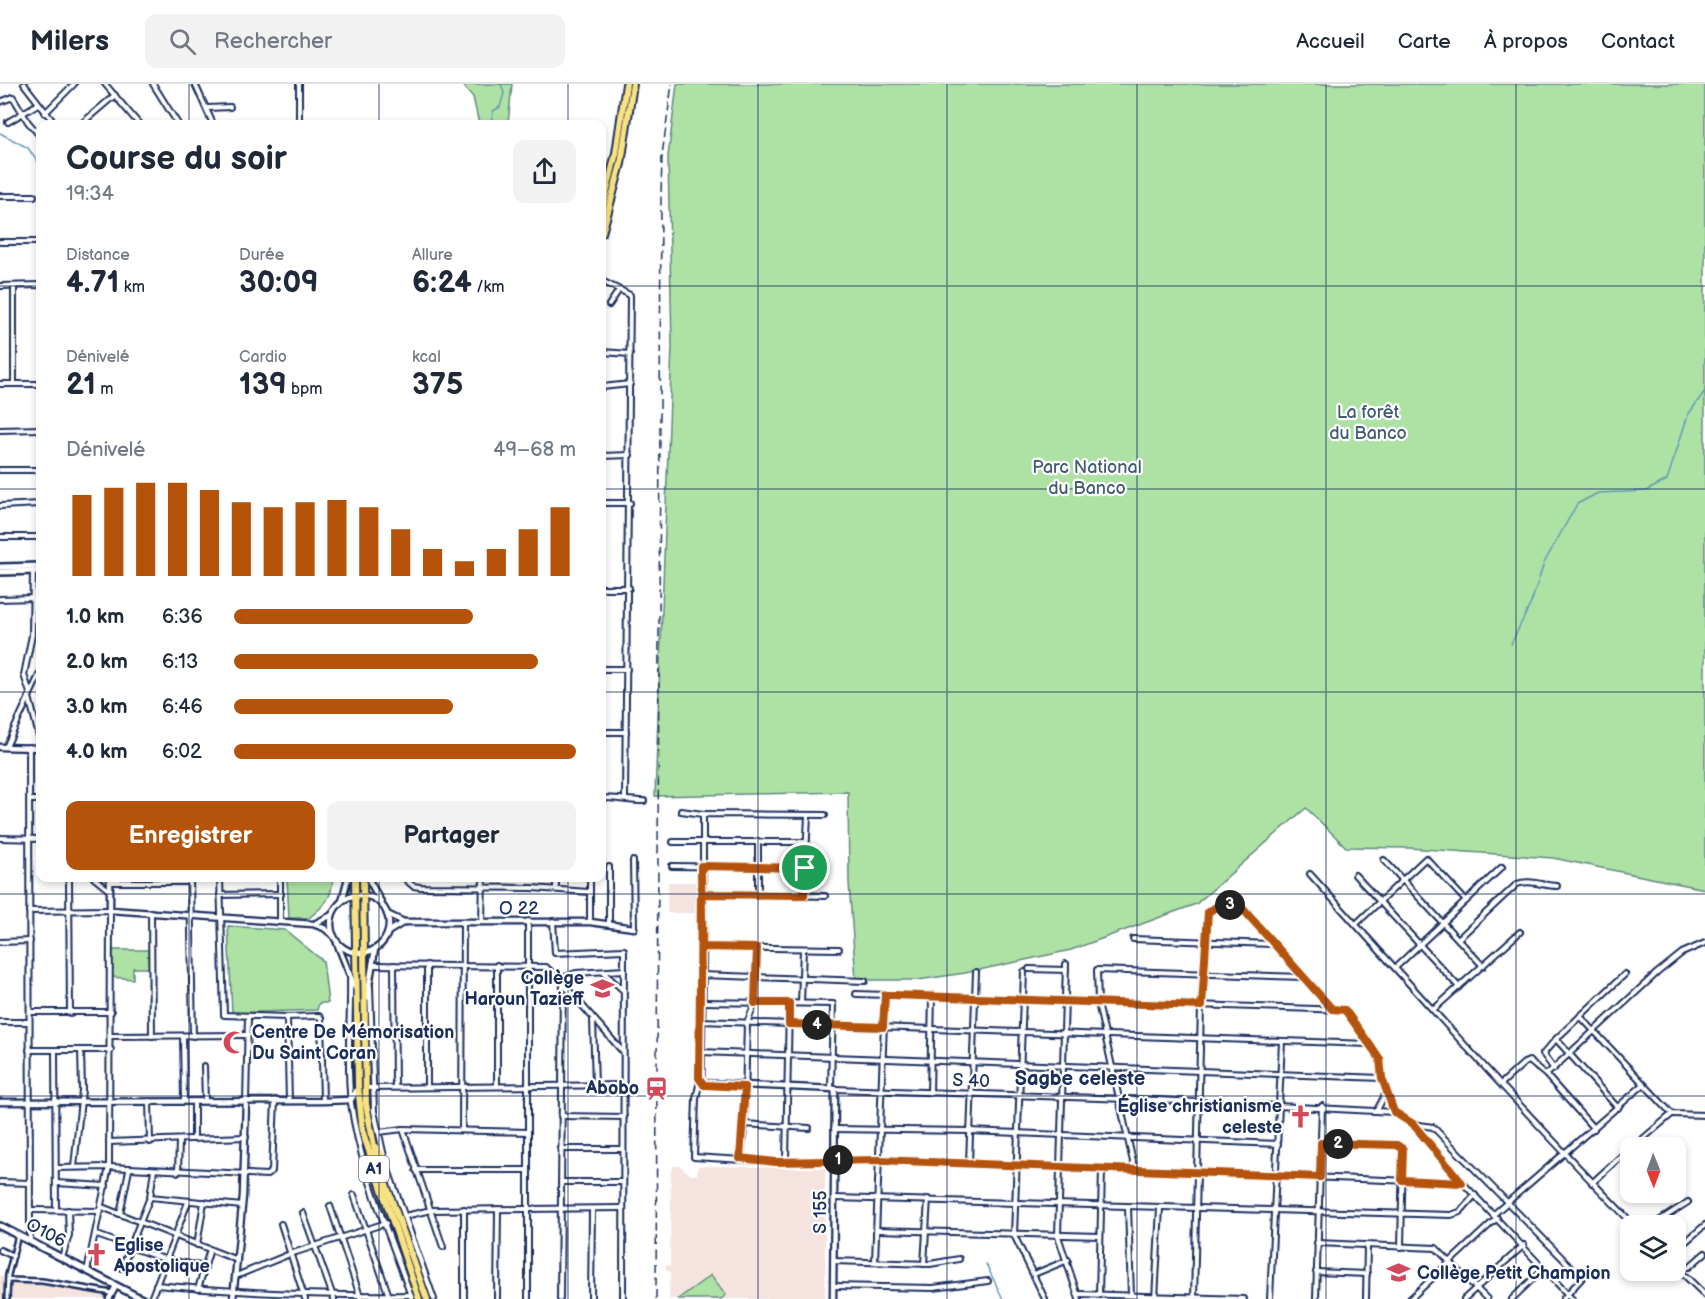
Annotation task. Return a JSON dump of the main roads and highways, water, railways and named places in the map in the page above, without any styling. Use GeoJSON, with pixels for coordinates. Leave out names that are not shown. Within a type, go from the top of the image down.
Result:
{"type":"FeatureCollection","features":[{"type":"Feature","properties":{"kind":"main road"},"geometry":{"type":"LineString","coordinates":[[606,194],[616,153],[626,84]]}},
{"type":"Feature","properties":{"kind":"main road"},"geometry":{"type":"LineString","coordinates":[[606,218],[621,164],[633,84]]}},
{"type":"Feature","properties":{"kind":"main road"},"geometry":{"type":"LineString","coordinates":[[0,567],[36,570]]}},
{"type":"Feature","properties":{"kind":"main road"},"geometry":{"type":"LineString","coordinates":[[0,572],[36,568]]}},
{"type":"Feature","properties":{"kind":"main road"},"geometry":{"type":"LineString","coordinates":[[356,882],[359,895]]}},
{"type":"Feature","properties":{"kind":"main road"},"geometry":{"type":"LineString","coordinates":[[359,952],[359,895],[362,882]]}},
{"type":"Feature","properties":{"kind":"main road","name":"A1"},"geometry":{"type":"LineString","coordinates":[[359,952],[356,995],[373,1142],[427,1299]]}},
{"type":"Feature","properties":{"kind":"main road","name":"A1"},"geometry":{"type":"LineString","coordinates":[[359,952],[365,1009],[363,1133],[419,1299]]}},
{"type":"Feature","properties":{"kind":"main road"},"geometry":{"type":"LineString","coordinates":[[373,1142],[385,1161]]}},
{"type":"Feature","properties":{"kind":"main road","name":"O106"},"geometry":{"type":"LineString","coordinates":[[0,1226],[142,1299]]}},
{"type":"Feature","properties":{"kind":"waterway"},"geometry":{"type":"LineString","coordinates":[[492,120],[493,111],[500,107],[504,93],[501,84]]}},
{"type":"Feature","properties":{"kind":"waterway"},"geometry":{"type":"LineString","coordinates":[[0,133],[28,148],[36,159]]}},
{"type":"Feature","properties":{"kind":"waterway"},"geometry":{"type":"LineString","coordinates":[[1511,644],[1531,603],[1544,563],[1577,504],[1598,493],[1646,491],[1667,480],[1688,415],[1705,391]]}},
{"type":"Feature","properties":{"kind":"waterway"},"geometry":{"type":"LineString","coordinates":[[986,1264],[1003,1299]]}},
{"type":"Feature","properties":{"kind":"railway"},"geometry":{"type":"LineString","coordinates":[[656,1299],[661,196],[662,155],[672,84]]}},
{"type":"Feature","properties":{"kind":"place","name":"Collège Haroun Tazieff"},"geometry":{"type":"Point","coordinates":[602,988]}},
{"type":"Feature","properties":{"kind":"place","name":"Centre De Mémorisation Du Saint Coran"},"geometry":{"type":"Point","coordinates":[234,1042]}},
{"type":"Feature","properties":{"kind":"place","name":"Abobo"},"geometry":{"type":"Point","coordinates":[657,1088]}},
{"type":"Feature","properties":{"kind":"place","name":"Église christianisme celeste"},"geometry":{"type":"Point","coordinates":[1300,1116]}},
{"type":"Feature","properties":{"kind":"place","name":"Eglise Apostolique"},"geometry":{"type":"Point","coordinates":[96,1255]}},
{"type":"Feature","properties":{"kind":"place","name":"Collège Petit Champion"},"geometry":{"type":"Point","coordinates":[1399,1273]}},
{"type":"Feature","properties":{"kind":"district","name":"Sagbe celeste"},"geometry":{"type":"Point","coordinates":[1080,1079]}},
{"type":"Feature","properties":{"kind":"park label","name":"La forêt du Banco"},"geometry":{"type":"Point","coordinates":[1368,422]}},
{"type":"Feature","properties":{"kind":"park label","name":"Parc National du Banco"},"geometry":{"type":"Point","coordinates":[1087,478]}}]}
